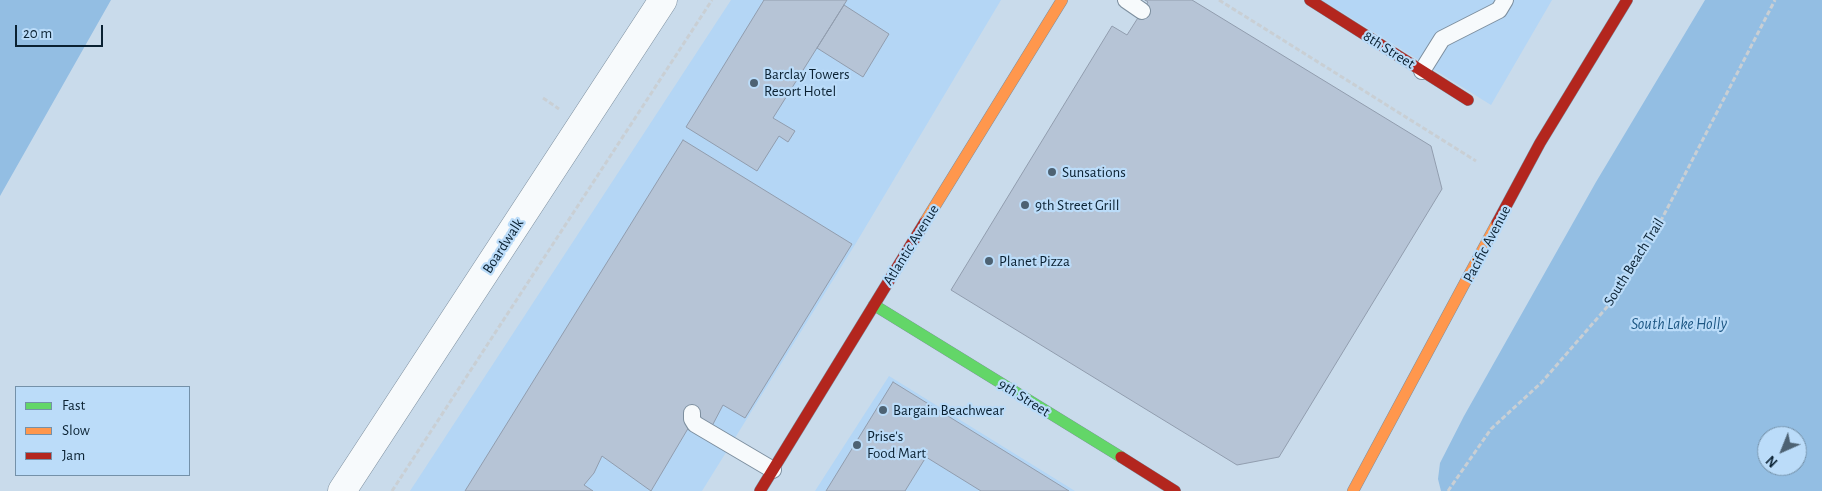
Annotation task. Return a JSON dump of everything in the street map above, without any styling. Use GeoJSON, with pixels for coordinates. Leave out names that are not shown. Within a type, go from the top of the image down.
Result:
{"type":"FeatureCollection","features":[{"type":"Feature","properties":{"kind":"main road","name":"Atlantic Avenue"},"geometry":{"type":"LineString","coordinates":[[760,491],[1062,0]]}},
{"type":"Feature","properties":{"kind":"main road","name":"8th Street"},"geometry":{"type":"LineString","coordinates":[[1310,0],[1468,100]]}},
{"type":"Feature","properties":{"kind":"main road","name":"Pacific Avenue"},"geometry":{"type":"LineString","coordinates":[[1353,491],[1540,143],[1627,0]]}},
{"type":"Feature","properties":{"kind":"main road","name":"9th Street"},"geometry":{"type":"LineString","coordinates":[[874,305],[1175,491]]}},
{"type":"Feature","properties":{"kind":"street","name":"Boardwalk"},"geometry":{"type":"LineString","coordinates":[[342,491],[663,0]]}},
{"type":"Feature","properties":{"kind":"lane"},"geometry":{"type":"LineString","coordinates":[[1126,0],[1142,11]]}},
{"type":"Feature","properties":{"kind":"lane"},"geometry":{"type":"LineString","coordinates":[[1422,71],[1442,39],[1499,10],[1505,0]]}},
{"type":"Feature","properties":{"kind":"lane"},"geometry":{"type":"LineString","coordinates":[[692,413],[692,419],[696,424],[773,470]]}},
{"type":"Feature","properties":{"kind":"path"},"geometry":{"type":"LineString","coordinates":[[392,491],[712,0]]}},
{"type":"Feature","properties":{"kind":"path"},"geometry":{"type":"LineString","coordinates":[[1219,0],[1476,161]]}},
{"type":"Feature","properties":{"kind":"path","name":"South Beach Trail"},"geometry":{"type":"LineString","coordinates":[[1448,491],[1491,429],[1542,382],[1614,299],[1653,236],[1774,0]]}},
{"type":"Feature","properties":{"kind":"path"},"geometry":{"type":"LineString","coordinates":[[543,98],[565,113]]}},
{"type":"Feature","properties":{"kind":"shaded area"},"geometry":{"type":"Polygon","coordinates":[[[731,0],[1001,0],[856,243],[702,491],[410,491],[731,0]]]}},
{"type":"Feature","properties":{"kind":"shaded area"},"geometry":{"type":"Polygon","coordinates":[[[1322,0],[1552,0],[1491,105],[1322,0]]]}},
{"type":"Feature","properties":{"kind":"shaded area"},"geometry":{"type":"Polygon","coordinates":[[[889,376],[1075,491],[815,491],[889,376]]]}},
{"type":"Feature","properties":{"kind":"water"},"geometry":{"type":"Polygon","coordinates":[[[0,0],[111,0],[0,196],[0,0]]]}},
{"type":"Feature","properties":{"kind":"water","name":"South Lake Holly"},"geometry":{"type":"Polygon","coordinates":[[[1705,0],[1822,0],[1822,491],[1441,491],[1438,479],[1440,463],[1464,416],[1596,182],[1705,0]]]}},
{"type":"Feature","properties":{"kind":"building","name":"Barclay Towers Resort Hotel"},"geometry":{"type":"Polygon","coordinates":[[[764,0],[847,0],[773,118],[795,131],[788,142],[779,136],[757,171],[686,127],[764,0]]]}},
{"type":"Feature","properties":{"kind":"building"},"geometry":{"type":"Polygon","coordinates":[[[1145,0],[1192,0],[1431,146],[1442,189],[1279,457],[1237,465],[951,290],[1112,26],[1127,35],[1148,2],[1145,0]]]}},
{"type":"Feature","properties":{"kind":"building"},"geometry":{"type":"Polygon","coordinates":[[[844,5],[889,34],[863,77],[817,48],[844,5]]]}},
{"type":"Feature","properties":{"kind":"building"},"geometry":{"type":"Polygon","coordinates":[[[683,140],[852,244],[745,418],[723,405],[712,426],[696,415],[651,491],[602,456],[594,473],[584,485],[593,491],[465,491],[683,140]]]}},
{"type":"Feature","properties":{"kind":"building"},"geometry":{"type":"Polygon","coordinates":[[[893,382],[1069,491],[981,491],[926,457],[905,491],[826,491],[893,382]]]}},
{"type":"Feature","properties":{"kind":"traffic: fast"},"geometry":{"type":"LineString","coordinates":[[874,305],[1121,457]]}},
{"type":"Feature","properties":{"kind":"traffic: slow"},"geometry":{"type":"LineString","coordinates":[[925,222],[1062,0]]}},
{"type":"Feature","properties":{"kind":"traffic: slow"},"geometry":{"type":"LineString","coordinates":[[1353,491],[1497,223]]}},
{"type":"Feature","properties":{"kind":"traffic: jam"},"geometry":{"type":"LineString","coordinates":[[1310,0],[1468,100]]}},
{"type":"Feature","properties":{"kind":"traffic: jam"},"geometry":{"type":"LineString","coordinates":[[1497,223],[1540,143],[1627,0]]}},
{"type":"Feature","properties":{"kind":"traffic: jam"},"geometry":{"type":"LineString","coordinates":[[760,491],[925,222]]}},
{"type":"Feature","properties":{"kind":"traffic: jam"},"geometry":{"type":"LineString","coordinates":[[1121,457],[1175,491]]}},
{"type":"Feature","properties":{"kind":"place","name":"Barclay Towers Resort Hotel"},"geometry":{"type":"Point","coordinates":[754,83]}},
{"type":"Feature","properties":{"kind":"place","name":"Sunsations"},"geometry":{"type":"Point","coordinates":[1052,172]}},
{"type":"Feature","properties":{"kind":"place","name":"9th Street Grill"},"geometry":{"type":"Point","coordinates":[1025,205]}},
{"type":"Feature","properties":{"kind":"place","name":"Planet Pizza"},"geometry":{"type":"Point","coordinates":[989,261]}},
{"type":"Feature","properties":{"kind":"place","name":"Bargain Beachwear"},"geometry":{"type":"Point","coordinates":[883,410]}},
{"type":"Feature","properties":{"kind":"place","name":"Prise's Food Mart"},"geometry":{"type":"Point","coordinates":[857,445]}}]}
